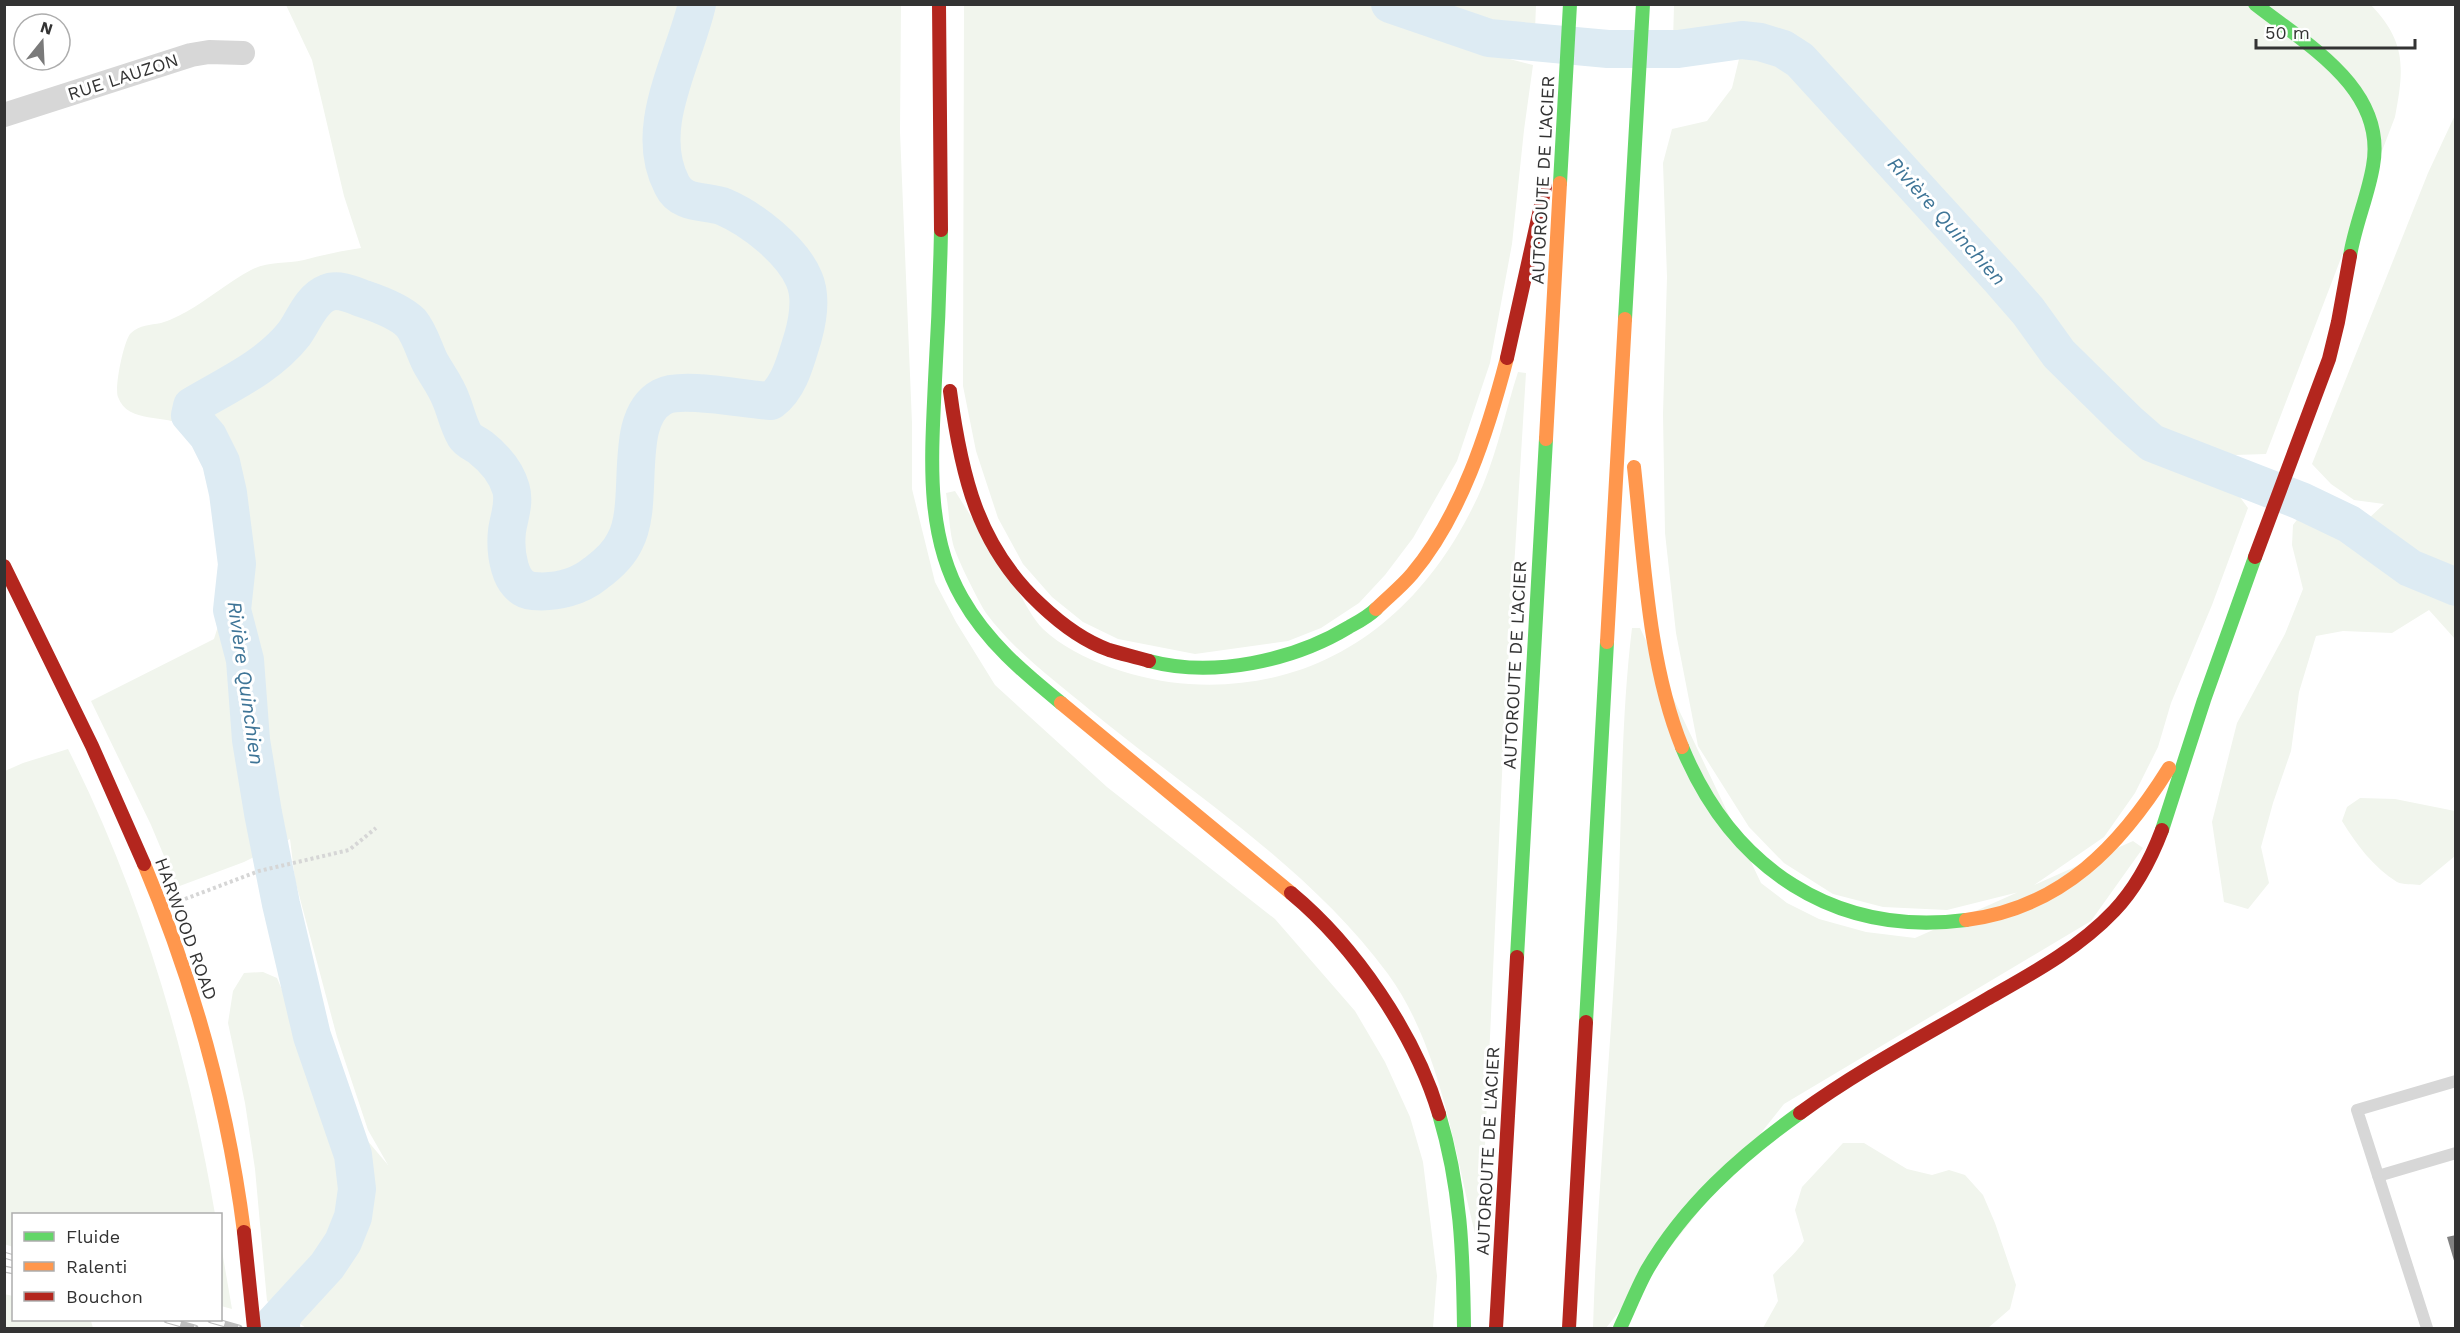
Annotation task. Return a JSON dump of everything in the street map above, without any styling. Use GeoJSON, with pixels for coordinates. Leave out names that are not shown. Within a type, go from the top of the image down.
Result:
{"type":"FeatureCollection","features":[{"type":"Feature","properties":{"kind":"main road"},"geometry":{"type":"LineString","coordinates":[[939,4],[940,282],[933,486],[936,523],[942,553],[952,579],[967,608],[987,636],[1010,661],[1309,908],[1346,946],[1373,983],[1418,1058],[1444,1127],[1457,1188],[1464,1329]]}},
{"type":"Feature","properties":{"kind":"main road"},"geometry":{"type":"LineString","coordinates":[[1620,1329],[1642,1277],[1678,1224],[1711,1187],[1762,1140],[1793,1115],[1841,1083],[2055,959],[2082,941],[2116,909],[2140,876],[2160,837],[2197,720],[2269,516],[2331,351],[2355,232],[2373,170],[2376,151],[2372,123],[2359,93],[2329,64],[2255,4]]}},
{"type":"Feature","properties":{"kind":"main road","name":"AUTOROUTE DE L'ACIER"},"geometry":{"type":"LineString","coordinates":[[1496,1329],[1570,9]]}},
{"type":"Feature","properties":{"kind":"main road"},"geometry":{"type":"LineString","coordinates":[[1569,1329],[1643,11]]}},
{"type":"Feature","properties":{"kind":"main road"},"geometry":{"type":"LineString","coordinates":[[940,282],[954,424],[966,484],[988,540],[1020,587],[1045,612],[1071,632],[1099,646],[1127,656],[1157,663],[1225,667],[1286,656],[1314,647],[1346,630],[1369,615],[1392,595],[1430,548],[1455,502],[1484,438],[1507,363],[1566,83]]}},
{"type":"Feature","properties":{"kind":"main road"},"geometry":{"type":"LineString","coordinates":[[1623,374],[1651,629],[1673,725],[1701,786],[1718,814],[1757,859],[1784,881],[1810,897],[1837,909],[1865,916],[1930,924],[1988,919],[2040,900],[2088,868],[2113,847],[2148,802],[2197,720]]}},
{"type":"Feature","properties":{"kind":"main road","name":"HARWOOD ROAD"},"geometry":{"type":"LineString","coordinates":[[4,566],[107,779],[162,907],[189,985],[213,1072],[240,1214],[254,1329]]}},
{"type":"Feature","properties":{"kind":"street","name":"RUE LAUZON"},"geometry":{"type":"LineString","coordinates":[[4,115],[191,55],[209,52],[243,53]]}},
{"type":"Feature","properties":{"kind":"lane"},"geometry":{"type":"LineString","coordinates":[[2427,1329],[2357,1110],[2456,1081]]}},
{"type":"Feature","properties":{"kind":"lane"},"geometry":{"type":"LineString","coordinates":[[2378,1176],[2456,1153]]}},
{"type":"Feature","properties":{"kind":"path"},"geometry":{"type":"LineString","coordinates":[[162,907],[259,871],[349,850],[376,828]]}},
{"type":"Feature","properties":{"kind":"shaded area"},"geometry":{"type":"Polygon","coordinates":[[[2370,4],[2391,31],[2400,57],[2400,84],[2395,117],[2266,454],[2235,455],[2184,446],[2174,470],[2225,477],[2248,508],[2212,605],[2171,703],[2158,747],[2135,793],[2104,837],[2027,890],[1947,910],[1883,907],[1833,894],[1784,863],[1749,827],[1698,746],[1676,633],[1665,533],[1663,414],[1667,277],[1663,163],[1672,129],[1707,121],[1732,88],[1746,30],[1704,34],[1673,42],[1674,5],[2370,4]]]}},
{"type":"Feature","properties":{"kind":"shaded area"},"geometry":{"type":"Polygon","coordinates":[[[286,5],[901,5],[900,132],[912,423],[912,489],[935,582],[956,622],[995,685],[1107,787],[1275,919],[1355,1011],[1385,1062],[1410,1117],[1423,1162],[1437,1276],[1433,1328],[306,1328],[267,1301],[255,1169],[245,1103],[228,1023],[233,991],[244,973],[263,972],[277,978],[323,1088],[388,1165],[368,1130],[337,1037],[295,880],[290,839],[244,862],[177,887],[151,825],[91,701],[214,639],[219,624],[224,591],[224,541],[217,509],[205,476],[200,447],[195,436],[178,423],[130,412],[118,397],[119,374],[128,337],[138,328],[164,322],[186,312],[257,267],[361,248],[344,196],[312,60],[286,5]]]}},
{"type":"Feature","properties":{"kind":"shaded area"},"geometry":{"type":"Polygon","coordinates":[[[964,5],[1536,5],[1535,30],[1496,28],[1428,6],[1401,28],[1408,28],[1467,48],[1533,65],[1512,244],[1490,363],[1457,461],[1413,538],[1385,575],[1359,603],[1321,628],[1288,641],[1195,654],[1118,639],[1083,622],[1052,597],[1023,564],[998,518],[976,451],[963,386],[964,5]]]}},
{"type":"Feature","properties":{"kind":"shaded area"},"geometry":{"type":"Polygon","coordinates":[[[2455,115],[2455,639],[2429,610],[2392,633],[2343,631],[2316,636],[2299,692],[2291,751],[2261,847],[2269,883],[2248,909],[2224,902],[2212,822],[2237,723],[2285,634],[2303,589],[2292,545],[2293,525],[2306,508],[2324,510],[2349,537],[2384,504],[2354,500],[2331,484],[2312,464],[2428,173],[2455,115]]]}},
{"type":"Feature","properties":{"kind":"shaded area"},"geometry":{"type":"Polygon","coordinates":[[[1518,372],[1526,373],[1504,731],[1481,1233],[1475,1233],[1452,1133],[1433,1065],[1406,1002],[1388,974],[1322,899],[1285,865],[1090,710],[1035,664],[997,627],[986,613],[958,559],[952,538],[946,493],[955,491],[1039,625],[1057,641],[1074,651],[1131,674],[1189,684],[1240,683],[1287,674],[1330,658],[1369,634],[1404,605],[1434,570],[1461,530],[1483,485],[1498,443],[1518,372]]]}},
{"type":"Feature","properties":{"kind":"shaded area"},"geometry":{"type":"Polygon","coordinates":[[[1632,628],[1640,628],[1761,883],[1787,903],[1819,919],[1866,932],[1915,938],[2133,841],[2143,848],[2091,921],[1784,1104],[1606,1328],[1593,1328],[1597,1228],[1617,928],[1625,703],[1632,628]]]}},
{"type":"Feature","properties":{"kind":"shaded area"},"geometry":{"type":"Polygon","coordinates":[[[68,749],[118,860],[159,976],[176,1035],[191,1094],[215,1213],[12,1213],[12,1247],[4,1244],[5,771],[68,749]]]}},
{"type":"Feature","properties":{"kind":"shaded area"},"geometry":{"type":"Polygon","coordinates":[[[2360,798],[2395,799],[2455,811],[2455,856],[2420,885],[2397,882],[2366,855],[2342,821],[2347,807],[2360,798]]]}},
{"type":"Feature","properties":{"kind":"shaded area"},"geometry":{"type":"Polygon","coordinates":[[[1843,1143],[1864,1143],[1907,1169],[1932,1175],[1949,1170],[1965,1175],[1983,1195],[2016,1285],[2010,1309],[1988,1328],[1763,1328],[1778,1301],[1773,1275],[1804,1241],[1795,1210],[1802,1187],[1843,1143]]]}},
{"type":"Feature","properties":{"kind":"shaded area"},"geometry":{"type":"Polygon","coordinates":[[[222,1251],[232,1309],[222,1306],[222,1251]]]}},
{"type":"Feature","properties":{"kind":"shaded area"},"geometry":{"type":"Polygon","coordinates":[[[4,1294],[12,1296],[12,1321],[91,1321],[93,1328],[5,1328],[4,1294]]]}},
{"type":"Feature","properties":{"kind":"building"},"geometry":{"type":"Polygon","coordinates":[[[2456,1235],[2456,1264],[2455,1264],[2447,1237],[2456,1235]]]}},
{"type":"Feature","properties":{"kind":"waterway","name":"Rivière Quinchien"},"geometry":{"type":"LineString","coordinates":[[270,1328],[327,1266],[343,1242],[353,1217],[357,1189],[353,1155],[312,1036],[281,904],[263,813],[251,740],[245,660],[232,610],[237,564],[228,493],[221,462],[208,436],[190,415],[192,406],[260,366],[284,346],[321,296],[336,291],[383,306],[401,315],[414,327],[449,395],[465,436],[490,456],[506,476],[512,500],[507,531],[508,558],[513,576],[518,583],[525,589],[533,591],[559,590],[582,582],[600,570],[619,550],[631,525],[638,442],[642,423],[650,408],[662,397],[684,393],[715,394],[771,401],[778,395],[792,372],[806,323],[809,301],[806,286],[790,257],[758,227],[735,212],[717,205],[688,199],[676,192],[664,163],[661,141],[663,118],[668,94],[697,4]]}},
{"type":"Feature","properties":{"kind":"waterway","name":"Rivière Quinchien"},"geometry":{"type":"LineString","coordinates":[[1390,4],[1489,38],[1608,49],[1678,49],[1742,40],[1760,42],[1783,49],[1800,60],[2001,280],[2028,311],[2059,354],[2152,443],[2301,501],[2349,524],[2410,568],[2456,587]]}},
{"type":"Feature","properties":{"kind":"waterway"},"geometry":{"type":"LineString","coordinates":[[297,1328],[299,1299]]}},
{"type":"Feature","properties":{"kind":"railway"},"geometry":{"type":"LineString","coordinates":[[4,1255],[12,1257]]}},
{"type":"Feature","properties":{"kind":"railway"},"geometry":{"type":"LineString","coordinates":[[4,1269],[12,1271]]}},
{"type":"Feature","properties":{"kind":"railway"},"geometry":{"type":"LineString","coordinates":[[170,1321],[195,1328]]}},
{"type":"Feature","properties":{"kind":"railway"},"geometry":{"type":"LineString","coordinates":[[214,1321],[239,1328]]}},
{"type":"Feature","properties":{"kind":"traffic: fast"},"geometry":{"type":"LineString","coordinates":[[1560,183],[1570,4]]}},
{"type":"Feature","properties":{"kind":"traffic: fast"},"geometry":{"type":"LineString","coordinates":[[1625,319],[1643,4]]}},
{"type":"Feature","properties":{"kind":"traffic: fast"},"geometry":{"type":"LineString","coordinates":[[2255,4],[2319,53],[2339,72],[2356,92],[2368,114],[2374,139],[2373,166],[2350,256]]}},
{"type":"Feature","properties":{"kind":"traffic: fast"},"geometry":{"type":"LineString","coordinates":[[941,230],[932,464],[933,492],[941,546],[962,598],[983,629],[1020,668],[1061,703]]}},
{"type":"Feature","properties":{"kind":"traffic: fast"},"geometry":{"type":"LineString","coordinates":[[1517,957],[1546,439]]}},
{"type":"Feature","properties":{"kind":"traffic: fast"},"geometry":{"type":"LineString","coordinates":[[2162,830],[2204,700],[2255,557]]}},
{"type":"Feature","properties":{"kind":"traffic: fast"},"geometry":{"type":"LineString","coordinates":[[1149,661],[1199,668],[1252,663],[1278,657],[1327,639],[1376,609]]}},
{"type":"Feature","properties":{"kind":"traffic: fast"},"geometry":{"type":"LineString","coordinates":[[1586,1022],[1607,642]]}},
{"type":"Feature","properties":{"kind":"traffic: fast"},"geometry":{"type":"LineString","coordinates":[[1682,747],[1703,790],[1729,827],[1759,859],[1793,885],[1831,905],[1873,917],[1918,922],[1966,920]]}},
{"type":"Feature","properties":{"kind":"traffic: fast"},"geometry":{"type":"LineString","coordinates":[[1620,1328],[1647,1270],[1678,1224],[1735,1164],[1800,1113]]}},
{"type":"Feature","properties":{"kind":"traffic: fast"},"geometry":{"type":"LineString","coordinates":[[1439,1114],[1456,1194],[1463,1272],[1464,1328]]}},
{"type":"Feature","properties":{"kind":"traffic: slow"},"geometry":{"type":"LineString","coordinates":[[1546,439],[1560,183]]}},
{"type":"Feature","properties":{"kind":"traffic: slow"},"geometry":{"type":"LineString","coordinates":[[1607,642],[1625,319]]}},
{"type":"Feature","properties":{"kind":"traffic: slow"},"geometry":{"type":"LineString","coordinates":[[1376,609],[1412,574],[1445,526],[1482,443],[1507,358]]}},
{"type":"Feature","properties":{"kind":"traffic: slow"},"geometry":{"type":"LineString","coordinates":[[1634,467],[1655,646],[1671,715],[1682,747]]}},
{"type":"Feature","properties":{"kind":"traffic: slow"},"geometry":{"type":"LineString","coordinates":[[1061,703],[1291,893]]}},
{"type":"Feature","properties":{"kind":"traffic: slow"},"geometry":{"type":"LineString","coordinates":[[1966,920],[2000,913],[2031,902],[2060,887],[2086,868],[2131,823],[2169,768]]}},
{"type":"Feature","properties":{"kind":"traffic: slow"},"geometry":{"type":"LineString","coordinates":[[144,864],[178,953],[206,1045],[229,1138],[244,1232]]}},
{"type":"Feature","properties":{"kind":"traffic: jam"},"geometry":{"type":"LineString","coordinates":[[939,4],[941,230]]}},
{"type":"Feature","properties":{"kind":"traffic: jam"},"geometry":{"type":"LineString","coordinates":[[1507,358],[1545,187]]}},
{"type":"Feature","properties":{"kind":"traffic: jam"},"geometry":{"type":"LineString","coordinates":[[2255,557],[2329,359],[2350,256]]}},
{"type":"Feature","properties":{"kind":"traffic: jam"},"geometry":{"type":"LineString","coordinates":[[950,391],[954,422],[967,480],[987,533],[1001,558],[1019,582],[1041,605],[1073,631],[1109,650],[1149,661]]}},
{"type":"Feature","properties":{"kind":"traffic: jam"},"geometry":{"type":"LineString","coordinates":[[4,566],[92,746],[144,864]]}},
{"type":"Feature","properties":{"kind":"traffic: jam"},"geometry":{"type":"LineString","coordinates":[[1800,1113],[1868,1068],[2070,949],[2100,925],[2129,893],[2148,862],[2162,830]]}},
{"type":"Feature","properties":{"kind":"traffic: jam"},"geometry":{"type":"LineString","coordinates":[[1291,893],[1338,939],[1380,993],[1415,1053],[1439,1114]]}},
{"type":"Feature","properties":{"kind":"traffic: jam"},"geometry":{"type":"LineString","coordinates":[[1496,1328],[1517,957]]}},
{"type":"Feature","properties":{"kind":"traffic: jam"},"geometry":{"type":"LineString","coordinates":[[1569,1328],[1586,1022]]}},
{"type":"Feature","properties":{"kind":"traffic: jam"},"geometry":{"type":"LineString","coordinates":[[244,1232],[254,1328]]}}]}
